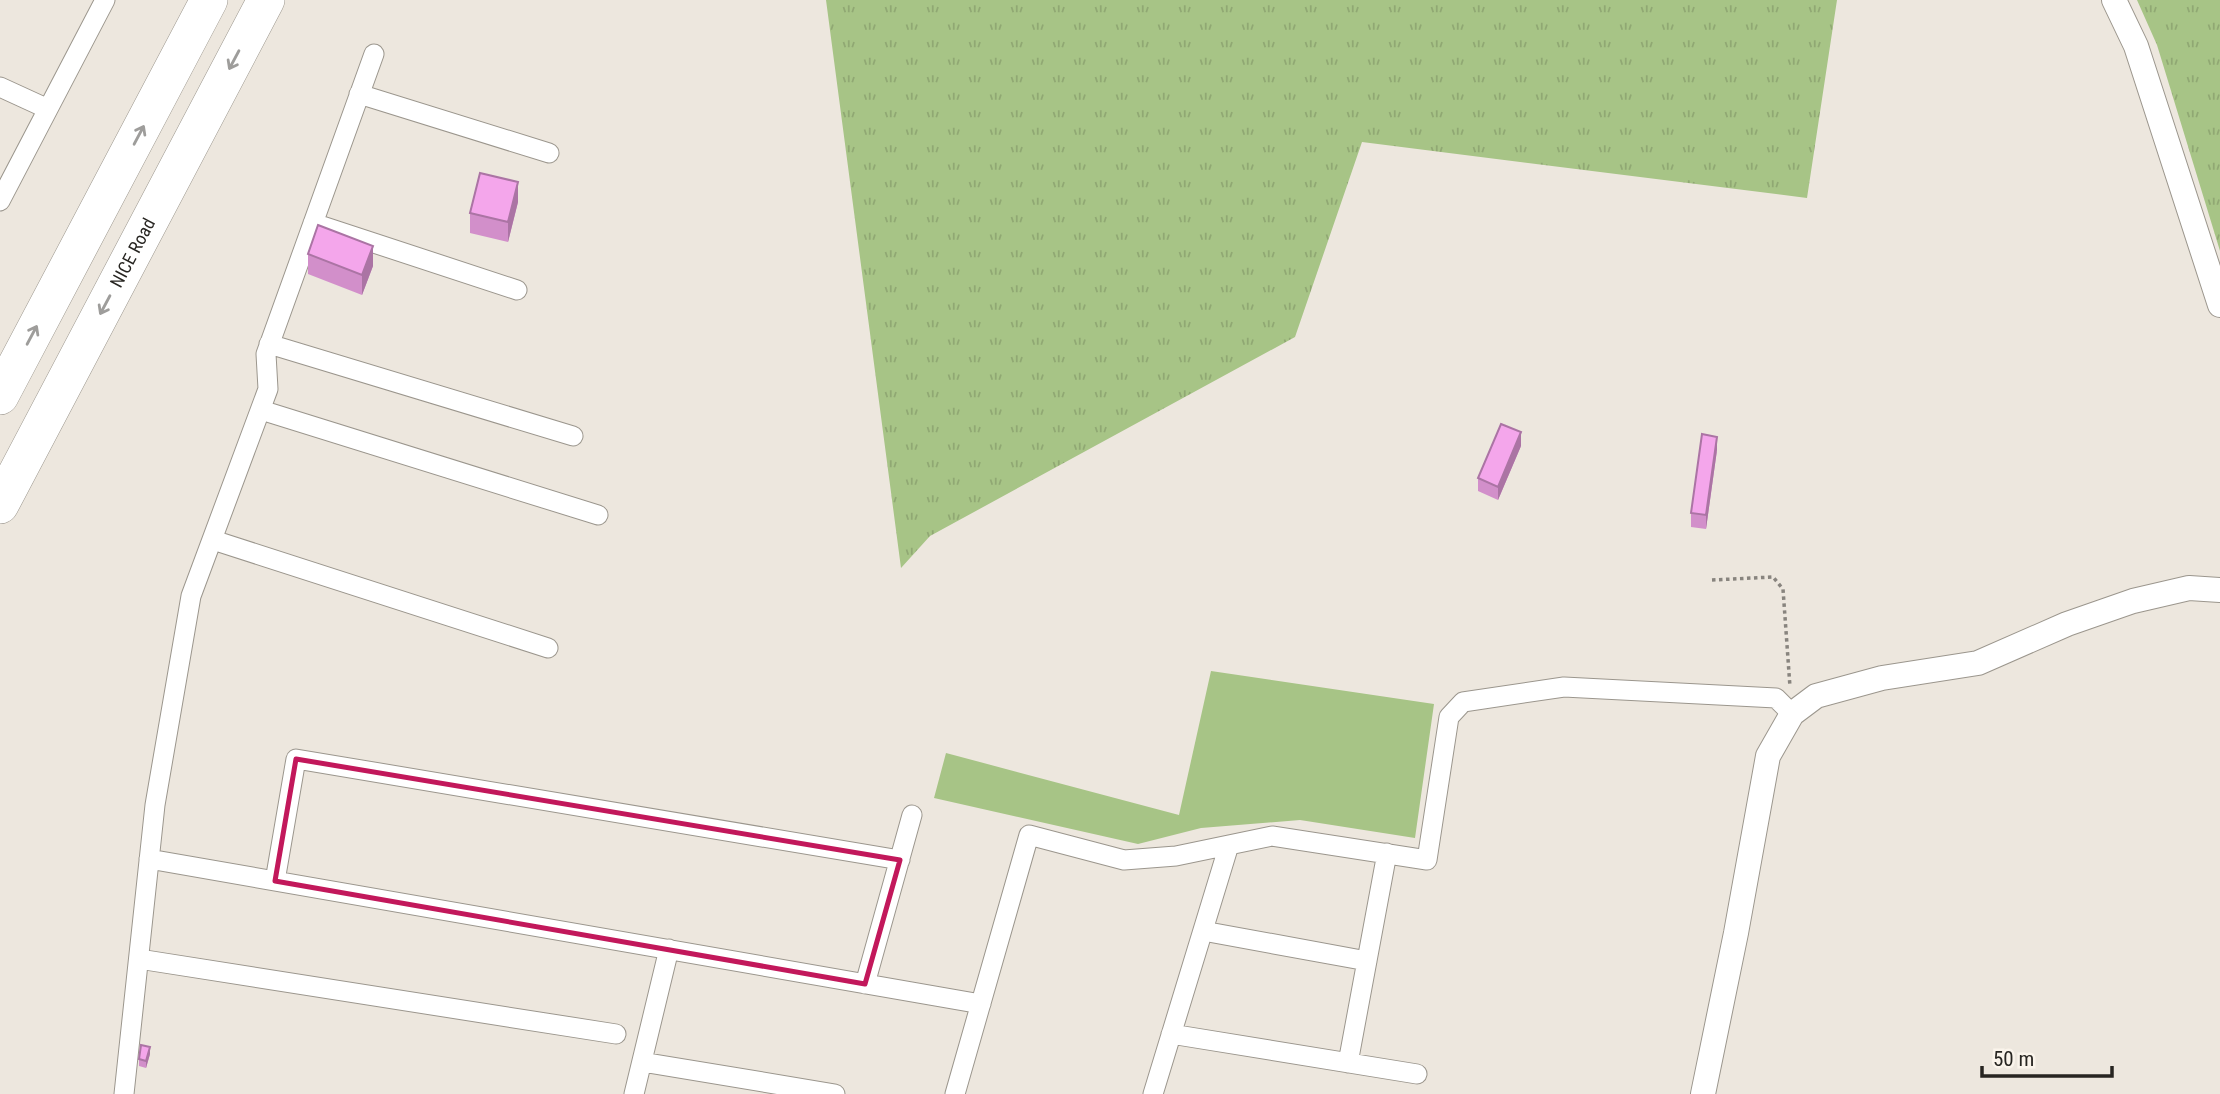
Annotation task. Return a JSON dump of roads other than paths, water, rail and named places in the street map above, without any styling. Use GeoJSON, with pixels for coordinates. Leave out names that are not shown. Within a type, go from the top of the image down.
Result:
{"type":"FeatureCollection","features":[{"type":"Feature","properties":{"kind":"highway"},"geometry":{"type":"LineString","coordinates":[[0,396],[209,0]]}},
{"type":"Feature","properties":{"kind":"highway","name":"NICE Road"},"geometry":{"type":"LineString","coordinates":[[0,505],[266,0]]}},
{"type":"Feature","properties":{"kind":"street"},"geometry":{"type":"LineString","coordinates":[[0,201],[105,0]]}},
{"type":"Feature","properties":{"kind":"street"},"geometry":{"type":"LineString","coordinates":[[2114,0],[2136,46],[2220,305]]}},
{"type":"Feature","properties":{"kind":"street"},"geometry":{"type":"LineString","coordinates":[[124,1094],[155,805],[191,596],[261,410],[268,389],[266,354],[269,344],[374,54]]}},
{"type":"Feature","properties":{"kind":"street"},"geometry":{"type":"LineString","coordinates":[[0,88],[48,109]]}},
{"type":"Feature","properties":{"kind":"street"},"geometry":{"type":"LineString","coordinates":[[359,94],[549,153]]}},
{"type":"Feature","properties":{"kind":"street"},"geometry":{"type":"LineString","coordinates":[[313,223],[517,290]]}},
{"type":"Feature","properties":{"kind":"street"},"geometry":{"type":"LineString","coordinates":[[269,344],[573,436]]}},
{"type":"Feature","properties":{"kind":"street"},"geometry":{"type":"LineString","coordinates":[[261,410],[598,515]]}},
{"type":"Feature","properties":{"kind":"street"},"geometry":{"type":"LineString","coordinates":[[213,540],[548,648]]}},
{"type":"Feature","properties":{"kind":"street"},"geometry":{"type":"LineString","coordinates":[[1703,1094],[1739,920],[1768,756],[1792,714],[1816,696],[1882,678],[1979,663],[2067,624],[2133,601],[2189,589],[2220,590]]}},
{"type":"Feature","properties":{"kind":"street"},"geometry":{"type":"LineString","coordinates":[[956,1094],[1029,835],[1124,860],[1176,856],[1272,835],[1427,860],[1449,717],[1462,702],[1564,687],[1776,698],[1792,714]]}},
{"type":"Feature","properties":{"kind":"street"},"geometry":{"type":"LineString","coordinates":[[275,881],[296,759],[900,860]]}},
{"type":"Feature","properties":{"kind":"street"},"geometry":{"type":"LineString","coordinates":[[864,984],[912,815]]}},
{"type":"Feature","properties":{"kind":"street"},"geometry":{"type":"LineString","coordinates":[[1153,1094],[1229,845]]}},
{"type":"Feature","properties":{"kind":"street"},"geometry":{"type":"LineString","coordinates":[[1348,1063],[1387,853]]}},
{"type":"Feature","properties":{"kind":"street"},"geometry":{"type":"LineString","coordinates":[[149,859],[981,1004]]}},
{"type":"Feature","properties":{"kind":"street"},"geometry":{"type":"LineString","coordinates":[[1203,930],[1367,961]]}},
{"type":"Feature","properties":{"kind":"street"},"geometry":{"type":"LineString","coordinates":[[634,1094],[669,949]]}},
{"type":"Feature","properties":{"kind":"street"},"geometry":{"type":"LineString","coordinates":[[139,960],[616,1034]]}},
{"type":"Feature","properties":{"kind":"street"},"geometry":{"type":"LineString","coordinates":[[1171,1034],[1417,1074]]}},
{"type":"Feature","properties":{"kind":"street"},"geometry":{"type":"LineString","coordinates":[[642,1062],[835,1094]]}}]}
